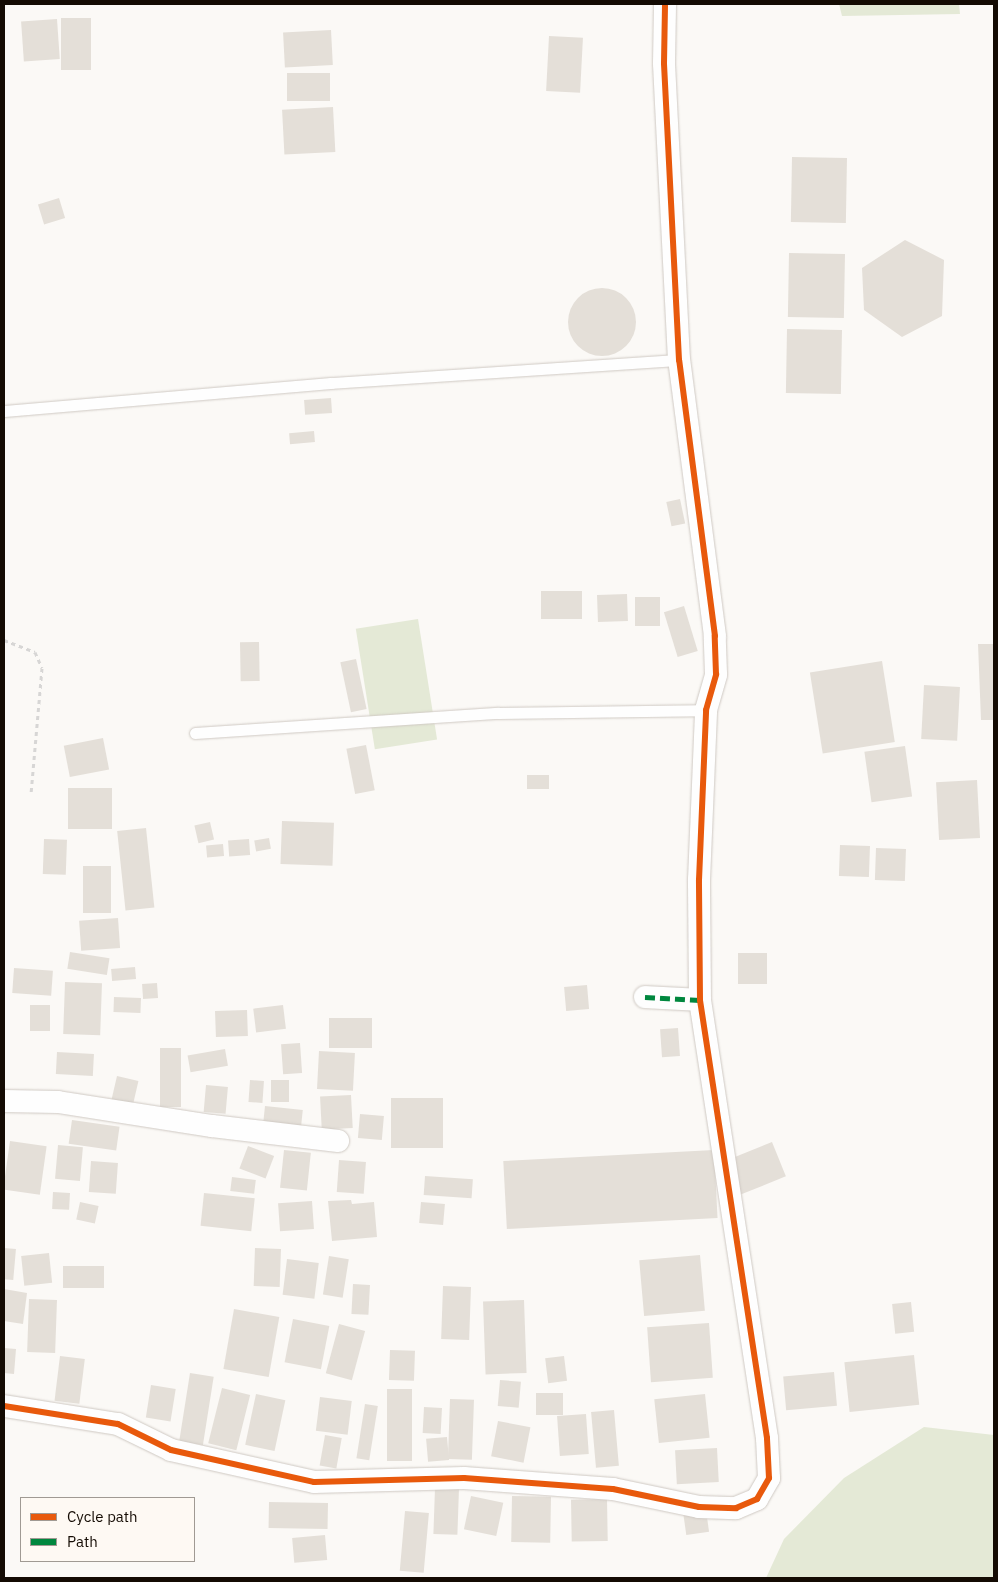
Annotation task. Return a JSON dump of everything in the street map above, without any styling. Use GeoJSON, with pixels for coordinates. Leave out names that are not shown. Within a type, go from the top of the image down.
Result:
{"type":"FeatureCollection","features":[{"type":"Feature","properties":{"kind":"street"},"geometry":{"type":"LineString","coordinates":[[4,1406],[118,1424],[171,1450],[314,1482],[464,1478],[613,1489],[699,1507],[736,1508],[757,1499],[769,1478],[767,1438],[700,1000],[699,880],[706,710],[716,674],[715,636],[679,360],[664,63],[665,4]]}},
{"type":"Feature","properties":{"kind":"street"},"geometry":{"type":"LineString","coordinates":[[646,997],[700,1000]]}},
{"type":"Feature","properties":{"kind":"street"},"geometry":{"type":"LineString","coordinates":[[4,1101],[58,1102],[212,1126],[338,1141]]}},
{"type":"Feature","properties":{"kind":"lane"},"geometry":{"type":"LineString","coordinates":[[4,411],[331,383],[679,360]]}},
{"type":"Feature","properties":{"kind":"lane"},"geometry":{"type":"LineString","coordinates":[[195,733],[498,713],[706,710]]}},
{"type":"Feature","properties":{"kind":"path"},"geometry":{"type":"LineString","coordinates":[[4,640],[22,644],[35,652],[42,668],[31,794]]}},
{"type":"Feature","properties":{"kind":"green space"},"geometry":{"type":"Polygon","coordinates":[[[839,4],[959,4],[960,14],[842,16],[839,4]]]}},
{"type":"Feature","properties":{"kind":"green space"},"geometry":{"type":"Polygon","coordinates":[[[418,619],[437,739],[375,749],[356,629],[418,619]]]}},
{"type":"Feature","properties":{"kind":"green space"},"geometry":{"type":"Polygon","coordinates":[[[924,1427],[994,1435],[994,1578],[766,1578],[784,1539],[844,1478],[924,1427]]]}},
{"type":"Feature","properties":{"kind":"building"},"geometry":{"type":"Polygon","coordinates":[[[61,18],[91,18],[91,70],[61,70],[61,18]]]}},
{"type":"Feature","properties":{"kind":"building"},"geometry":{"type":"Polygon","coordinates":[[[57,19],[60,59],[24,61],[21,22],[57,19]]]}},
{"type":"Feature","properties":{"kind":"building"},"geometry":{"type":"Polygon","coordinates":[[[331,30],[333,65],[285,67],[283,33],[331,30]]]}},
{"type":"Feature","properties":{"kind":"building"},"geometry":{"type":"Polygon","coordinates":[[[549,36],[583,38],[580,93],[546,91],[549,36]]]}},
{"type":"Feature","properties":{"kind":"building"},"geometry":{"type":"Polygon","coordinates":[[[287,73],[330,73],[330,101],[287,101],[287,73]]]}},
{"type":"Feature","properties":{"kind":"building"},"geometry":{"type":"Polygon","coordinates":[[[333,107],[335,152],[284,155],[282,110],[333,107]]]}},
{"type":"Feature","properties":{"kind":"building"},"geometry":{"type":"Polygon","coordinates":[[[792,157],[847,158],[846,223],[791,222],[792,157]]]}},
{"type":"Feature","properties":{"kind":"building"},"geometry":{"type":"Polygon","coordinates":[[[59,198],[65,218],[44,225],[38,204],[59,198]]]}},
{"type":"Feature","properties":{"kind":"building"},"geometry":{"type":"Polygon","coordinates":[[[905,240],[944,260],[942,316],[902,337],[864,310],[862,268],[905,240]]]}},
{"type":"Feature","properties":{"kind":"building"},"geometry":{"type":"Polygon","coordinates":[[[789,253],[845,254],[844,318],[788,317],[789,253]]]}},
{"type":"Feature","properties":{"kind":"building"},"geometry":{"type":"Polygon","coordinates":[[[602,288],[615,291],[626,298],[633,309],[636,322],[633,335],[626,346],[615,353],[602,356],[589,353],[578,346],[571,335],[568,322],[571,309],[578,298],[589,291],[602,288]]]}},
{"type":"Feature","properties":{"kind":"building"},"geometry":{"type":"Polygon","coordinates":[[[787,329],[842,330],[841,394],[786,393],[787,329]]]}},
{"type":"Feature","properties":{"kind":"building"},"geometry":{"type":"Polygon","coordinates":[[[331,398],[332,413],[305,415],[304,400],[331,398]]]}},
{"type":"Feature","properties":{"kind":"building"},"geometry":{"type":"Polygon","coordinates":[[[314,431],[315,442],[290,444],[289,433],[314,431]]]}},
{"type":"Feature","properties":{"kind":"building"},"geometry":{"type":"Polygon","coordinates":[[[680,499],[685,523],[672,526],[666,502],[680,499]]]}},
{"type":"Feature","properties":{"kind":"building"},"geometry":{"type":"Polygon","coordinates":[[[541,591],[582,591],[582,619],[541,619],[541,591]]]}},
{"type":"Feature","properties":{"kind":"building"},"geometry":{"type":"Polygon","coordinates":[[[627,594],[628,621],[598,622],[597,595],[627,594]]]}},
{"type":"Feature","properties":{"kind":"building"},"geometry":{"type":"Polygon","coordinates":[[[635,597],[660,597],[660,626],[635,626],[635,597]]]}},
{"type":"Feature","properties":{"kind":"building"},"geometry":{"type":"Polygon","coordinates":[[[684,606],[698,651],[678,657],[664,612],[684,606]]]}},
{"type":"Feature","properties":{"kind":"building"},"geometry":{"type":"Polygon","coordinates":[[[240,642],[259,642],[260,681],[241,681],[240,642]]]}},
{"type":"Feature","properties":{"kind":"building"},"geometry":{"type":"Polygon","coordinates":[[[978,644],[994,644],[994,720],[981,720],[978,644]]]}},
{"type":"Feature","properties":{"kind":"building"},"geometry":{"type":"Polygon","coordinates":[[[356,659],[367,709],[351,712],[340,662],[356,659]]]}},
{"type":"Feature","properties":{"kind":"building"},"geometry":{"type":"Polygon","coordinates":[[[882,661],[895,742],[823,753],[810,672],[882,661]]]}},
{"type":"Feature","properties":{"kind":"building"},"geometry":{"type":"Polygon","coordinates":[[[924,685],[960,687],[957,741],[921,739],[924,685]]]}},
{"type":"Feature","properties":{"kind":"building"},"geometry":{"type":"Polygon","coordinates":[[[103,738],[109,769],[70,777],[64,746],[103,738]]]}},
{"type":"Feature","properties":{"kind":"building"},"geometry":{"type":"Polygon","coordinates":[[[366,745],[375,790],[355,794],[346,749],[366,745]]]}},
{"type":"Feature","properties":{"kind":"building"},"geometry":{"type":"Polygon","coordinates":[[[905,746],[912,797],[871,802],[864,752],[905,746]]]}},
{"type":"Feature","properties":{"kind":"building"},"geometry":{"type":"Polygon","coordinates":[[[527,775],[549,775],[549,789],[527,789],[527,775]]]}},
{"type":"Feature","properties":{"kind":"building"},"geometry":{"type":"Polygon","coordinates":[[[977,780],[980,838],[939,840],[936,782],[977,780]]]}},
{"type":"Feature","properties":{"kind":"building"},"geometry":{"type":"Polygon","coordinates":[[[68,788],[112,788],[112,829],[68,829],[68,788]]]}},
{"type":"Feature","properties":{"kind":"building"},"geometry":{"type":"Polygon","coordinates":[[[282,821],[334,823],[332,866],[280,864],[282,821]]]}},
{"type":"Feature","properties":{"kind":"building"},"geometry":{"type":"Polygon","coordinates":[[[210,822],[214,840],[198,843],[194,826],[210,822]]]}},
{"type":"Feature","properties":{"kind":"building"},"geometry":{"type":"Polygon","coordinates":[[[146,828],[154,908],[126,911],[117,831],[146,828]]]}},
{"type":"Feature","properties":{"kind":"building"},"geometry":{"type":"Polygon","coordinates":[[[269,838],[271,849],[256,851],[254,841],[269,838]]]}},
{"type":"Feature","properties":{"kind":"building"},"geometry":{"type":"Polygon","coordinates":[[[44,839],[67,840],[66,875],[43,874],[44,839]]]}},
{"type":"Feature","properties":{"kind":"building"},"geometry":{"type":"Polygon","coordinates":[[[249,839],[250,855],[229,856],[228,840],[249,839]]]}},
{"type":"Feature","properties":{"kind":"building"},"geometry":{"type":"Polygon","coordinates":[[[223,844],[224,856],[207,857],[206,845],[223,844]]]}},
{"type":"Feature","properties":{"kind":"building"},"geometry":{"type":"Polygon","coordinates":[[[840,845],[870,846],[869,877],[839,876],[840,845]]]}},
{"type":"Feature","properties":{"kind":"building"},"geometry":{"type":"Polygon","coordinates":[[[876,848],[906,849],[905,881],[875,880],[876,848]]]}},
{"type":"Feature","properties":{"kind":"building"},"geometry":{"type":"Polygon","coordinates":[[[83,866],[111,866],[111,913],[83,913],[83,866]]]}},
{"type":"Feature","properties":{"kind":"building"},"geometry":{"type":"Polygon","coordinates":[[[118,918],[120,948],[81,951],[79,921],[118,918]]]}},
{"type":"Feature","properties":{"kind":"building"},"geometry":{"type":"Polygon","coordinates":[[[70,952],[110,958],[107,975],[67,969],[70,952]]]}},
{"type":"Feature","properties":{"kind":"building"},"geometry":{"type":"Polygon","coordinates":[[[738,953],[767,953],[767,984],[738,984],[738,953]]]}},
{"type":"Feature","properties":{"kind":"building"},"geometry":{"type":"Polygon","coordinates":[[[135,967],[136,979],[112,981],[111,969],[135,967]]]}},
{"type":"Feature","properties":{"kind":"building"},"geometry":{"type":"Polygon","coordinates":[[[14,968],[53,971],[51,996],[12,993],[14,968]]]}},
{"type":"Feature","properties":{"kind":"building"},"geometry":{"type":"Polygon","coordinates":[[[65,982],[102,983],[100,1035],[63,1034],[65,982]]]}},
{"type":"Feature","properties":{"kind":"building"},"geometry":{"type":"Polygon","coordinates":[[[157,983],[158,998],[143,999],[142,984],[157,983]]]}},
{"type":"Feature","properties":{"kind":"building"},"geometry":{"type":"Polygon","coordinates":[[[587,985],[589,1009],[566,1011],[564,987],[587,985]]]}},
{"type":"Feature","properties":{"kind":"building"},"geometry":{"type":"Polygon","coordinates":[[[114,997],[141,998],[140,1013],[113,1012],[114,997]]]}},
{"type":"Feature","properties":{"kind":"building"},"geometry":{"type":"Polygon","coordinates":[[[30,1005],[50,1005],[50,1031],[30,1031],[30,1005]]]}},
{"type":"Feature","properties":{"kind":"building"},"geometry":{"type":"Polygon","coordinates":[[[283,1005],[286,1029],[256,1032],[253,1009],[283,1005]]]}},
{"type":"Feature","properties":{"kind":"building"},"geometry":{"type":"Polygon","coordinates":[[[247,1010],[248,1036],[216,1037],[215,1011],[247,1010]]]}},
{"type":"Feature","properties":{"kind":"building"},"geometry":{"type":"Polygon","coordinates":[[[329,1018],[372,1018],[372,1048],[329,1048],[329,1018]]]}},
{"type":"Feature","properties":{"kind":"building"},"geometry":{"type":"Polygon","coordinates":[[[678,1028],[680,1056],[662,1057],[660,1029],[678,1028]]]}},
{"type":"Feature","properties":{"kind":"building"},"geometry":{"type":"Polygon","coordinates":[[[300,1043],[302,1073],[283,1074],[281,1044],[300,1043]]]}},
{"type":"Feature","properties":{"kind":"building"},"geometry":{"type":"Polygon","coordinates":[[[160,1048],[181,1048],[181,1107],[160,1107],[160,1048]]]}},
{"type":"Feature","properties":{"kind":"building"},"geometry":{"type":"Polygon","coordinates":[[[225,1049],[228,1066],[191,1072],[188,1056],[225,1049]]]}},
{"type":"Feature","properties":{"kind":"building"},"geometry":{"type":"Polygon","coordinates":[[[319,1051],[355,1053],[353,1091],[317,1089],[319,1051]]]}},
{"type":"Feature","properties":{"kind":"building"},"geometry":{"type":"Polygon","coordinates":[[[57,1052],[94,1054],[93,1076],[56,1074],[57,1052]]]}},
{"type":"Feature","properties":{"kind":"building"},"geometry":{"type":"Polygon","coordinates":[[[117,1076],[138,1081],[133,1106],[111,1101],[117,1076]]]}},
{"type":"Feature","properties":{"kind":"building"},"geometry":{"type":"Polygon","coordinates":[[[250,1080],[264,1081],[262,1103],[248,1102],[250,1080]]]}},
{"type":"Feature","properties":{"kind":"building"},"geometry":{"type":"Polygon","coordinates":[[[271,1080],[289,1080],[289,1102],[271,1102],[271,1080]]]}},
{"type":"Feature","properties":{"kind":"building"},"geometry":{"type":"Polygon","coordinates":[[[206,1085],[228,1087],[226,1114],[204,1112],[206,1085]]]}},
{"type":"Feature","properties":{"kind":"building"},"geometry":{"type":"Polygon","coordinates":[[[351,1095],[353,1128],[322,1130],[320,1097],[351,1095]]]}},
{"type":"Feature","properties":{"kind":"building"},"geometry":{"type":"Polygon","coordinates":[[[391,1098],[443,1098],[443,1148],[391,1148],[391,1098]]]}},
{"type":"Feature","properties":{"kind":"building"},"geometry":{"type":"Polygon","coordinates":[[[265,1106],[303,1110],[301,1130],[263,1126],[265,1106]]]}},
{"type":"Feature","properties":{"kind":"building"},"geometry":{"type":"Polygon","coordinates":[[[360,1114],[384,1116],[382,1140],[358,1138],[360,1114]]]}},
{"type":"Feature","properties":{"kind":"building"},"geometry":{"type":"Polygon","coordinates":[[[72,1120],[120,1127],[116,1150],[69,1144],[72,1120]]]}},
{"type":"Feature","properties":{"kind":"building"},"geometry":{"type":"Polygon","coordinates":[[[10,1141],[47,1146],[40,1195],[4,1190],[10,1141]]]}},
{"type":"Feature","properties":{"kind":"building"},"geometry":{"type":"Polygon","coordinates":[[[772,1142],[786,1176],[741,1194],[727,1160],[772,1142]]]}},
{"type":"Feature","properties":{"kind":"building"},"geometry":{"type":"Polygon","coordinates":[[[58,1145],[83,1147],[80,1181],[55,1179],[58,1145]]]}},
{"type":"Feature","properties":{"kind":"building"},"geometry":{"type":"Polygon","coordinates":[[[248,1146],[274,1156],[266,1178],[239,1168],[248,1146]]]}},
{"type":"Feature","properties":{"kind":"building"},"geometry":{"type":"Polygon","coordinates":[[[284,1150],[311,1153],[307,1191],[280,1188],[284,1150]]]}},
{"type":"Feature","properties":{"kind":"building"},"geometry":{"type":"Polygon","coordinates":[[[714,1150],[718,1218],[507,1229],[503,1161],[714,1150]]]}},
{"type":"Feature","properties":{"kind":"building"},"geometry":{"type":"Polygon","coordinates":[[[339,1160],[366,1162],[364,1194],[337,1192],[339,1160]]]}},
{"type":"Feature","properties":{"kind":"building"},"geometry":{"type":"Polygon","coordinates":[[[91,1161],[118,1163],[116,1194],[89,1192],[91,1161]]]}},
{"type":"Feature","properties":{"kind":"building"},"geometry":{"type":"Polygon","coordinates":[[[425,1176],[473,1179],[472,1198],[424,1195],[425,1176]]]}},
{"type":"Feature","properties":{"kind":"building"},"geometry":{"type":"Polygon","coordinates":[[[232,1177],[256,1180],[254,1194],[230,1191],[232,1177]]]}},
{"type":"Feature","properties":{"kind":"building"},"geometry":{"type":"Polygon","coordinates":[[[53,1192],[70,1193],[69,1210],[52,1209],[53,1192]]]}},
{"type":"Feature","properties":{"kind":"building"},"geometry":{"type":"Polygon","coordinates":[[[204,1193],[255,1198],[251,1231],[201,1226],[204,1193]]]}},
{"type":"Feature","properties":{"kind":"building"},"geometry":{"type":"Polygon","coordinates":[[[351,1200],[352,1204],[374,1202],[377,1237],[332,1241],[328,1201],[351,1200]]]}},
{"type":"Feature","properties":{"kind":"building"},"geometry":{"type":"Polygon","coordinates":[[[312,1201],[314,1229],[280,1231],[278,1203],[312,1201]]]}},
{"type":"Feature","properties":{"kind":"building"},"geometry":{"type":"Polygon","coordinates":[[[80,1202],[99,1206],[95,1224],[76,1220],[80,1202]]]}},
{"type":"Feature","properties":{"kind":"building"},"geometry":{"type":"Polygon","coordinates":[[[421,1202],[445,1204],[443,1225],[419,1223],[421,1202]]]}},
{"type":"Feature","properties":{"kind":"building"},"geometry":{"type":"Polygon","coordinates":[[[4,1248],[16,1249],[13,1280],[4,1279],[4,1248]]]}},
{"type":"Feature","properties":{"kind":"building"},"geometry":{"type":"Polygon","coordinates":[[[255,1248],[281,1249],[280,1287],[254,1286],[255,1248]]]}},
{"type":"Feature","properties":{"kind":"building"},"geometry":{"type":"Polygon","coordinates":[[[49,1253],[52,1283],[24,1286],[21,1256],[49,1253]]]}},
{"type":"Feature","properties":{"kind":"building"},"geometry":{"type":"Polygon","coordinates":[[[700,1255],[705,1311],[644,1316],[639,1260],[700,1255]]]}},
{"type":"Feature","properties":{"kind":"building"},"geometry":{"type":"Polygon","coordinates":[[[329,1256],[349,1259],[343,1298],[323,1295],[329,1256]]]}},
{"type":"Feature","properties":{"kind":"building"},"geometry":{"type":"Polygon","coordinates":[[[287,1259],[319,1263],[314,1299],[283,1295],[287,1259]]]}},
{"type":"Feature","properties":{"kind":"building"},"geometry":{"type":"Polygon","coordinates":[[[63,1266],[104,1266],[104,1288],[63,1288],[63,1266]]]}},
{"type":"Feature","properties":{"kind":"building"},"geometry":{"type":"Polygon","coordinates":[[[353,1284],[370,1285],[368,1315],[351,1314],[353,1284]]]}},
{"type":"Feature","properties":{"kind":"building"},"geometry":{"type":"Polygon","coordinates":[[[443,1286],[471,1287],[469,1340],[441,1339],[443,1286]]]}},
{"type":"Feature","properties":{"kind":"building"},"geometry":{"type":"Polygon","coordinates":[[[4,1289],[27,1293],[23,1324],[4,1321],[4,1289]]]}},
{"type":"Feature","properties":{"kind":"building"},"geometry":{"type":"Polygon","coordinates":[[[29,1299],[57,1300],[55,1353],[27,1352],[29,1299]]]}},
{"type":"Feature","properties":{"kind":"building"},"geometry":{"type":"Polygon","coordinates":[[[524,1300],[527,1373],[486,1374],[483,1301],[524,1300]]]}},
{"type":"Feature","properties":{"kind":"building"},"geometry":{"type":"Polygon","coordinates":[[[911,1302],[914,1332],[895,1334],[892,1304],[911,1302]]]}},
{"type":"Feature","properties":{"kind":"building"},"geometry":{"type":"Polygon","coordinates":[[[234,1309],[279,1317],[269,1377],[223,1369],[234,1309]]]}},
{"type":"Feature","properties":{"kind":"building"},"geometry":{"type":"Polygon","coordinates":[[[293,1319],[329,1326],[321,1369],[285,1362],[293,1319]]]}},
{"type":"Feature","properties":{"kind":"building"},"geometry":{"type":"Polygon","coordinates":[[[709,1323],[713,1378],[651,1382],[647,1327],[709,1323]]]}},
{"type":"Feature","properties":{"kind":"building"},"geometry":{"type":"Polygon","coordinates":[[[339,1324],[365,1331],[352,1380],[326,1373],[339,1324]]]}},
{"type":"Feature","properties":{"kind":"building"},"geometry":{"type":"Polygon","coordinates":[[[4,1348],[16,1349],[14,1374],[4,1373],[4,1348]]]}},
{"type":"Feature","properties":{"kind":"building"},"geometry":{"type":"Polygon","coordinates":[[[390,1350],[415,1351],[414,1381],[389,1380],[390,1350]]]}},
{"type":"Feature","properties":{"kind":"building"},"geometry":{"type":"Polygon","coordinates":[[[914,1355],[919,1405],[850,1412],[844,1362],[914,1355]]]}},
{"type":"Feature","properties":{"kind":"building"},"geometry":{"type":"Polygon","coordinates":[[[60,1356],[85,1359],[79,1404],[55,1401],[60,1356]]]}},
{"type":"Feature","properties":{"kind":"building"},"geometry":{"type":"Polygon","coordinates":[[[564,1356],[567,1381],[548,1383],[545,1358],[564,1356]]]}},
{"type":"Feature","properties":{"kind":"building"},"geometry":{"type":"Polygon","coordinates":[[[834,1372],[837,1406],[786,1410],[783,1376],[834,1372]]]}},
{"type":"Feature","properties":{"kind":"building"},"geometry":{"type":"Polygon","coordinates":[[[190,1373],[214,1377],[203,1445],[179,1441],[190,1373]]]}},
{"type":"Feature","properties":{"kind":"building"},"geometry":{"type":"Polygon","coordinates":[[[500,1380],[521,1382],[519,1408],[498,1406],[500,1380]]]}},
{"type":"Feature","properties":{"kind":"building"},"geometry":{"type":"Polygon","coordinates":[[[151,1385],[176,1389],[171,1422],[146,1418],[151,1385]]]}},
{"type":"Feature","properties":{"kind":"building"},"geometry":{"type":"Polygon","coordinates":[[[222,1388],[250,1395],[236,1450],[208,1443],[222,1388]]]}},
{"type":"Feature","properties":{"kind":"building"},"geometry":{"type":"Polygon","coordinates":[[[387,1389],[412,1389],[412,1461],[387,1461],[387,1389]]]}},
{"type":"Feature","properties":{"kind":"building"},"geometry":{"type":"Polygon","coordinates":[[[536,1393],[563,1393],[563,1415],[536,1415],[536,1393]]]}},
{"type":"Feature","properties":{"kind":"building"},"geometry":{"type":"Polygon","coordinates":[[[256,1394],[285,1400],[275,1451],[245,1445],[256,1394]]]}},
{"type":"Feature","properties":{"kind":"building"},"geometry":{"type":"Polygon","coordinates":[[[705,1394],[710,1438],[659,1443],[654,1399],[705,1394]]]}},
{"type":"Feature","properties":{"kind":"building"},"geometry":{"type":"Polygon","coordinates":[[[320,1397],[352,1401],[348,1435],[316,1431],[320,1397]]]}},
{"type":"Feature","properties":{"kind":"building"},"geometry":{"type":"Polygon","coordinates":[[[450,1399],[474,1400],[472,1460],[448,1459],[450,1399]]]}},
{"type":"Feature","properties":{"kind":"building"},"geometry":{"type":"Polygon","coordinates":[[[365,1404],[378,1406],[369,1460],[356,1458],[365,1404]]]}},
{"type":"Feature","properties":{"kind":"building"},"geometry":{"type":"Polygon","coordinates":[[[424,1407],[442,1408],[441,1434],[423,1433],[424,1407]]]}},
{"type":"Feature","properties":{"kind":"building"},"geometry":{"type":"Polygon","coordinates":[[[614,1410],[619,1466],[596,1468],[591,1412],[614,1410]]]}},
{"type":"Feature","properties":{"kind":"building"},"geometry":{"type":"Polygon","coordinates":[[[586,1414],[589,1454],[560,1456],[557,1416],[586,1414]]]}},
{"type":"Feature","properties":{"kind":"building"},"geometry":{"type":"Polygon","coordinates":[[[498,1421],[530,1427],[524,1463],[491,1456],[498,1421]]]}},
{"type":"Feature","properties":{"kind":"building"},"geometry":{"type":"Polygon","coordinates":[[[325,1435],[342,1438],[336,1468],[320,1466],[325,1435]]]}},
{"type":"Feature","properties":{"kind":"building"},"geometry":{"type":"Polygon","coordinates":[[[447,1437],[449,1460],[428,1462],[426,1439],[447,1437]]]}},
{"type":"Feature","properties":{"kind":"building"},"geometry":{"type":"Polygon","coordinates":[[[717,1448],[719,1482],[677,1484],[675,1450],[717,1448]]]}},
{"type":"Feature","properties":{"kind":"building"},"geometry":{"type":"Polygon","coordinates":[[[435,1488],[459,1489],[457,1535],[433,1534],[435,1488]]]}},
{"type":"Feature","properties":{"kind":"building"},"geometry":{"type":"Polygon","coordinates":[[[471,1496],[503,1503],[496,1536],[464,1529],[471,1496]]]}},
{"type":"Feature","properties":{"kind":"building"},"geometry":{"type":"Polygon","coordinates":[[[512,1496],[551,1497],[550,1543],[511,1542],[512,1496]]]}},
{"type":"Feature","properties":{"kind":"building"},"geometry":{"type":"Polygon","coordinates":[[[607,1499],[608,1541],[572,1542],[571,1500],[607,1499]]]}},
{"type":"Feature","properties":{"kind":"building"},"geometry":{"type":"Polygon","coordinates":[[[269,1502],[328,1503],[328,1529],[269,1528],[269,1502]]]}},
{"type":"Feature","properties":{"kind":"building"},"geometry":{"type":"Polygon","coordinates":[[[706,1510],[709,1532],[686,1535],[683,1513],[706,1510]]]}},
{"type":"Feature","properties":{"kind":"building"},"geometry":{"type":"Polygon","coordinates":[[[405,1511],[429,1513],[424,1573],[400,1571],[405,1511]]]}},
{"type":"Feature","properties":{"kind":"building"},"geometry":{"type":"Polygon","coordinates":[[[325,1535],[327,1560],[294,1563],[292,1538],[325,1535]]]}},
{"type":"Feature","properties":{"kind":"marked path"},"geometry":{"type":"LineString","coordinates":[[645,997],[700,1000]]}},
{"type":"Feature","properties":{"kind":"cycle path"},"geometry":{"type":"LineString","coordinates":[[4,1406],[118,1424],[171,1450],[314,1482],[464,1478],[613,1489],[699,1507],[736,1508],[757,1499],[769,1478],[767,1438],[700,1000],[699,880],[706,710],[716,674],[715,636],[679,360],[664,63],[665,4]]}}]}
